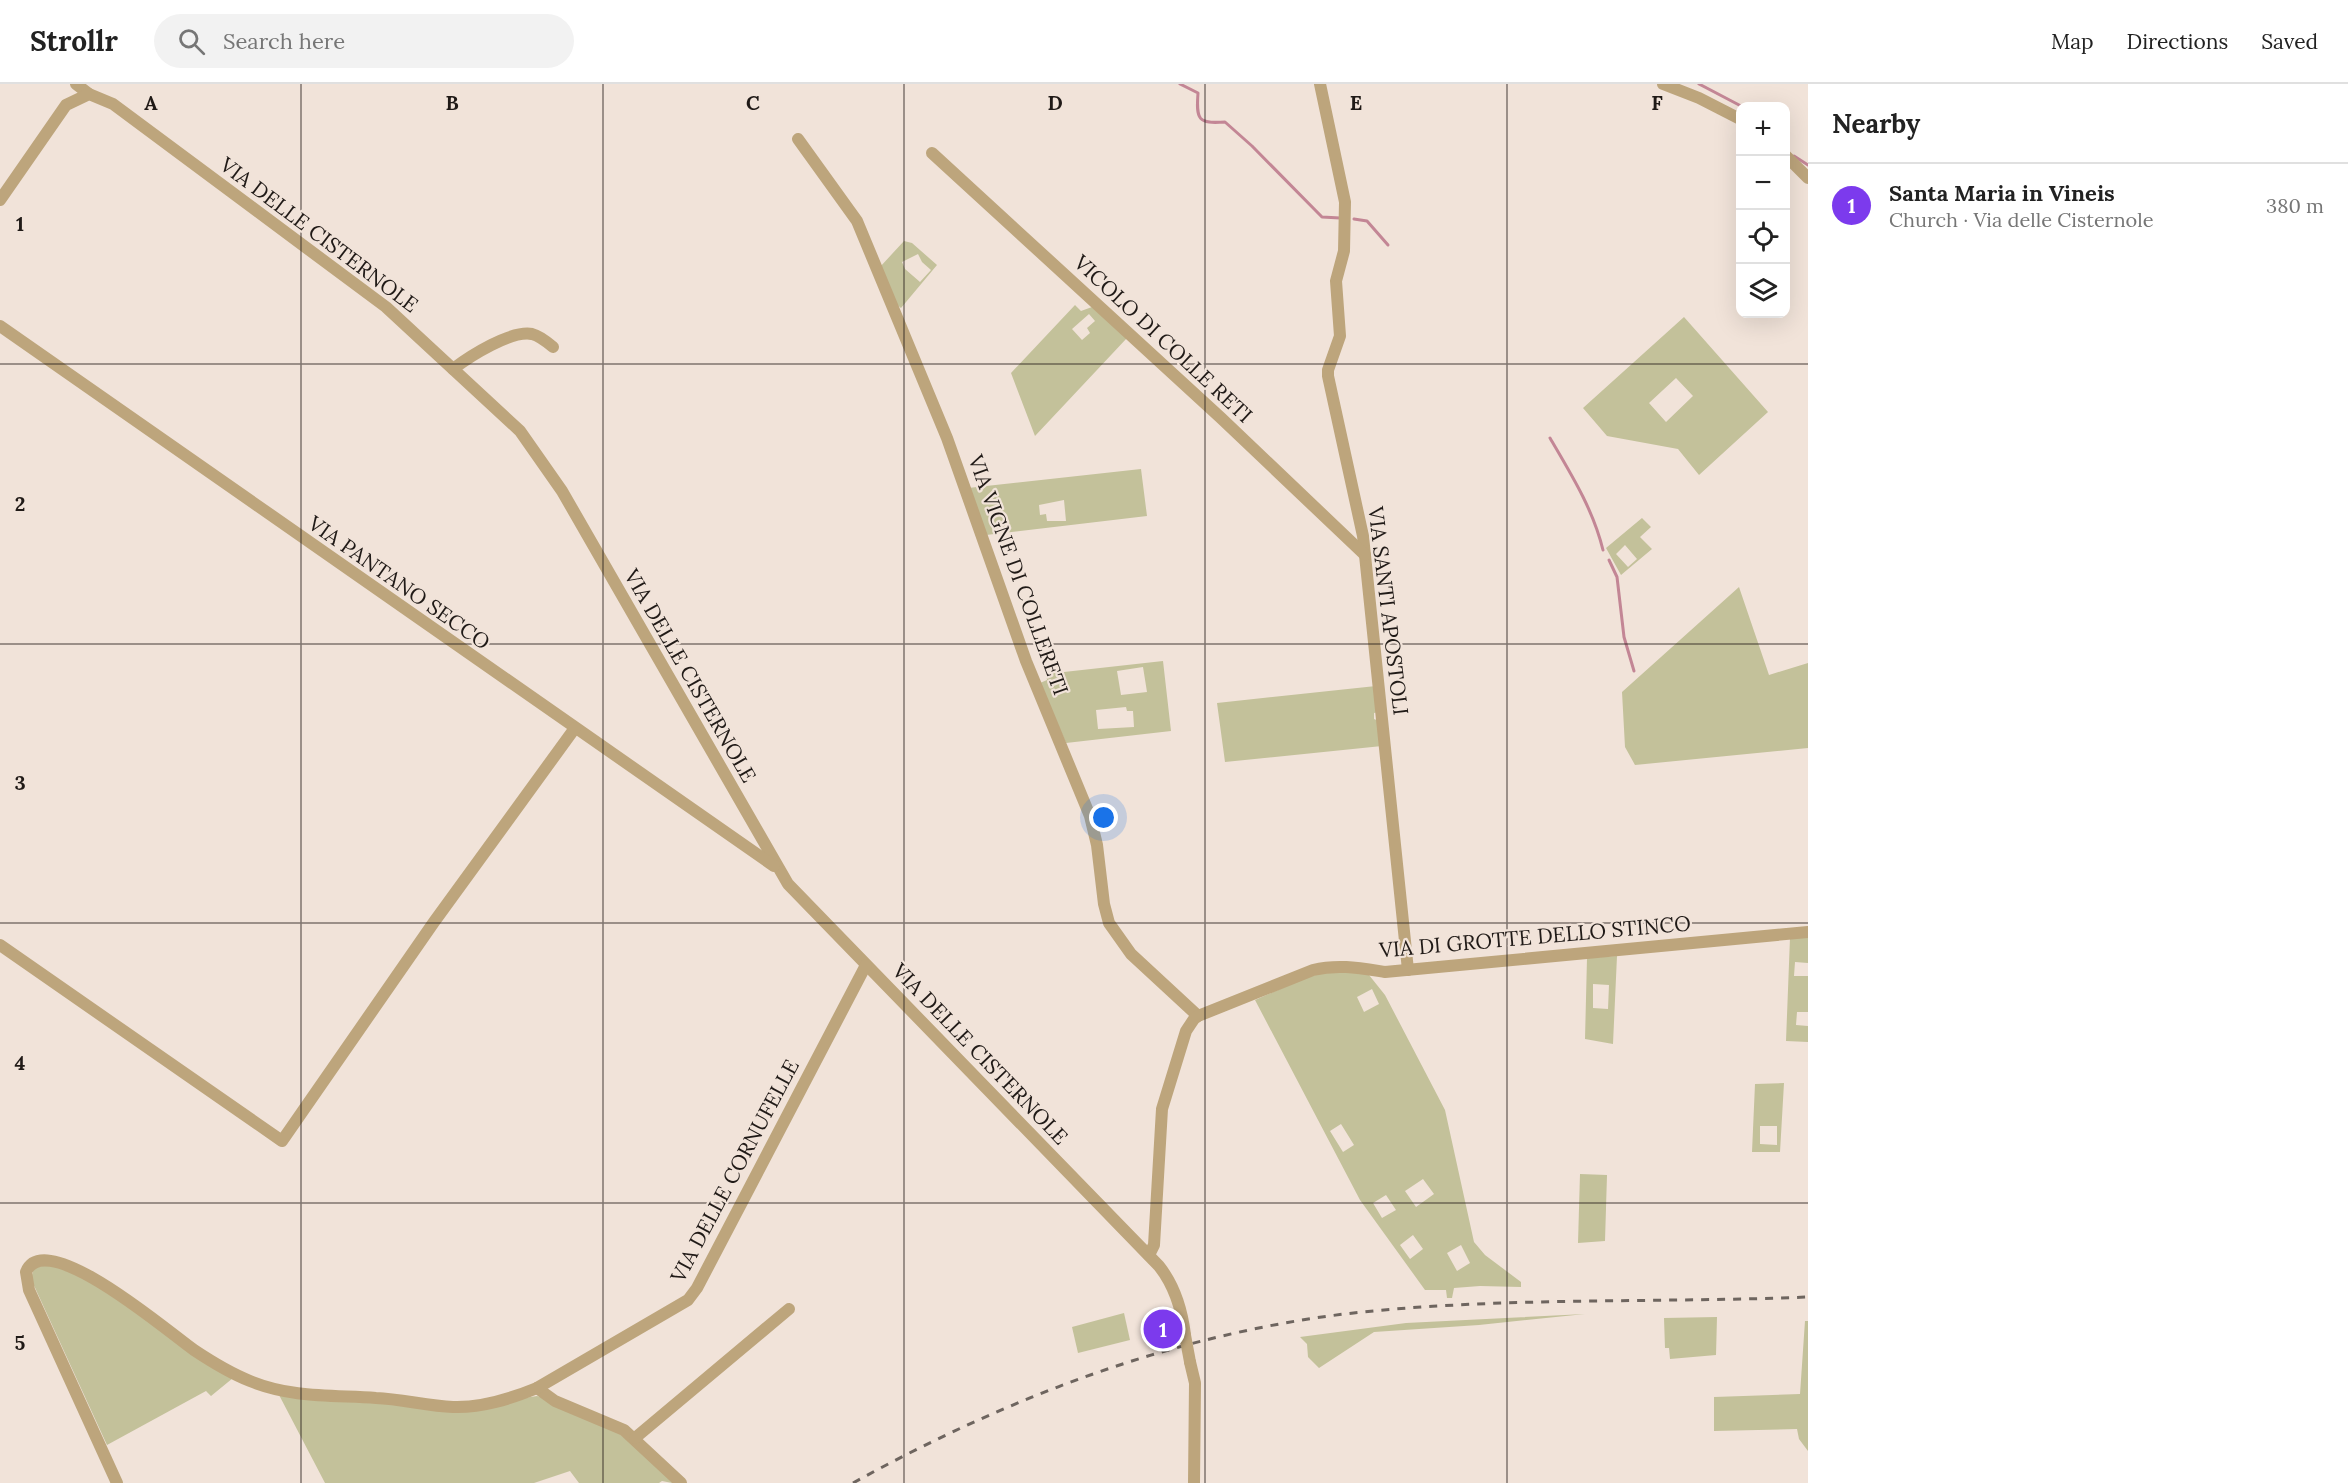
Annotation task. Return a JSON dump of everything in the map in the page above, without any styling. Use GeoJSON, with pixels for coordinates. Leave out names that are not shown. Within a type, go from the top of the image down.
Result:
{"type":"FeatureCollection","features":[{"type":"Feature","properties":{"kind":"street","name":"VIA DELLE CISTERNOLE"},"geometry":{"type":"LineString","coordinates":[[76,84],[89,94],[113,104],[386,307],[520,431],[561,491],[778,869],[795,892],[1149,1255],[1168,1278],[1179,1304],[1195,1383],[1194,1483]]}},
{"type":"Feature","properties":{"kind":"street","name":"VIA SANTI APOSTOLI"},"geometry":{"type":"LineString","coordinates":[[1320,84],[1345,202],[1346,217],[1344,251],[1336,281],[1340,336],[1328,376],[1365,555],[1408,970]]}},
{"type":"Feature","properties":{"kind":"street"},"geometry":{"type":"LineString","coordinates":[[1663,84],[1736,117]]}},
{"type":"Feature","properties":{"kind":"street"},"geometry":{"type":"LineString","coordinates":[[0,200],[66,105],[89,94]]}},
{"type":"Feature","properties":{"kind":"street","name":"VIA VIGNE DI COLLERETI"},"geometry":{"type":"LineString","coordinates":[[798,139],[857,221],[947,438],[1026,662],[1090,816],[1097,845],[1104,904],[1109,923],[1131,954],[1198,1016]]}},
{"type":"Feature","properties":{"kind":"street","name":"VICOLO DI COLLE RETI"},"geometry":{"type":"LineString","coordinates":[[932,153],[1221,418],[1365,555]]}},
{"type":"Feature","properties":{"kind":"street"},"geometry":{"type":"LineString","coordinates":[[1790,161],[1808,178]]}},
{"type":"Feature","properties":{"kind":"street","name":"VIA PANTANO SECCO"},"geometry":{"type":"LineString","coordinates":[[0,326],[778,869]]}},
{"type":"Feature","properties":{"kind":"street"},"geometry":{"type":"LineString","coordinates":[[453,369],[494,344],[524,335],[534,335],[553,347]]}},
{"type":"Feature","properties":{"kind":"street"},"geometry":{"type":"LineString","coordinates":[[0,945],[282,1141],[434,922],[575,728]]}},
{"type":"Feature","properties":{"kind":"street","name":"VIA DI GROTTE DELLO STINCO"},"geometry":{"type":"LineString","coordinates":[[1198,1016],[1312,970],[1329,966],[1344,965],[1385,972],[1808,932]]}},
{"type":"Feature","properties":{"kind":"street","name":"VIA DELLE CORNUFELLE"},"geometry":{"type":"LineString","coordinates":[[117,1483],[32,1295],[26,1272],[32,1263],[48,1260],[111,1287],[221,1368],[252,1382],[286,1392],[326,1397],[392,1399],[460,1407],[494,1402],[537,1388],[688,1300],[697,1288],[866,965]]}},
{"type":"Feature","properties":{"kind":"street"},"geometry":{"type":"LineString","coordinates":[[1149,1255],[1154,1245],[1162,1109],[1186,1031],[1198,1016]]}},
{"type":"Feature","properties":{"kind":"street"},"geometry":{"type":"LineString","coordinates":[[635,1438],[789,1309]]}},
{"type":"Feature","properties":{"kind":"street"},"geometry":{"type":"LineString","coordinates":[[537,1388],[549,1397],[620,1427],[635,1438],[681,1483]]}},
{"type":"Feature","properties":{"kind":"shaded area"},"geometry":{"type":"Polygon","coordinates":[[[904,241],[912,243],[937,265],[901,308],[895,303],[880,267],[904,241]],[[918,254],[902,262],[905,269],[920,282],[931,270],[922,262],[918,254]]]}},
{"type":"Feature","properties":{"kind":"shaded area"},"geometry":{"type":"Polygon","coordinates":[[[1075,305],[1081,311],[1092,307],[1127,338],[1035,436],[1011,373],[1075,305]],[[1089,314],[1072,329],[1082,340],[1090,333],[1087,328],[1095,321],[1089,314]]]}},
{"type":"Feature","properties":{"kind":"shaded area"},"geometry":{"type":"Polygon","coordinates":[[[1684,317],[1768,412],[1699,475],[1678,449],[1607,436],[1583,408],[1684,317]],[[1676,378],[1649,403],[1666,422],[1693,396],[1676,378]]]}},
{"type":"Feature","properties":{"kind":"shaded area"},"geometry":{"type":"Polygon","coordinates":[[[1141,469],[1147,516],[986,535],[968,488],[1141,469]],[[1064,500],[1039,505],[1040,515],[1046,514],[1047,521],[1066,521],[1064,500]]]}},
{"type":"Feature","properties":{"kind":"shaded area"},"geometry":{"type":"Polygon","coordinates":[[[1642,518],[1651,527],[1640,537],[1652,549],[1621,575],[1606,548],[1642,518]],[[1625,545],[1616,554],[1628,567],[1637,559],[1625,545]]]}},
{"type":"Feature","properties":{"kind":"shaded area"},"geometry":{"type":"Polygon","coordinates":[[[1739,587],[1769,675],[1808,663],[1808,748],[1635,765],[1625,747],[1622,692],[1739,587]]]}},
{"type":"Feature","properties":{"kind":"shaded area"},"geometry":{"type":"Polygon","coordinates":[[[1163,661],[1171,731],[1066,743],[1040,683],[1047,680],[1046,674],[1163,661]],[[1143,667],[1117,671],[1121,695],[1147,692],[1143,667]],[[1126,707],[1096,710],[1098,729],[1134,727],[1133,711],[1127,711],[1126,707]]]}},
{"type":"Feature","properties":{"kind":"shaded area"},"geometry":{"type":"Polygon","coordinates":[[[1376,686],[1379,712],[1374,713],[1374,719],[1379,721],[1382,746],[1225,762],[1217,703],[1376,686]]]}},
{"type":"Feature","properties":{"kind":"shaded area"},"geometry":{"type":"Polygon","coordinates":[[[1808,936],[1808,963],[1795,962],[1794,976],[1808,976],[1808,1012],[1797,1012],[1796,1025],[1808,1026],[1808,1042],[1786,1041],[1790,938],[1808,936]]]}},
{"type":"Feature","properties":{"kind":"shaded area"},"geometry":{"type":"Polygon","coordinates":[[[1617,956],[1613,1044],[1585,1039],[1587,958],[1617,956]],[[1593,984],[1593,1008],[1608,1009],[1609,985],[1593,984]]]}},
{"type":"Feature","properties":{"kind":"shaded area"},"geometry":{"type":"Polygon","coordinates":[[[1341,970],[1369,975],[1385,995],[1445,1110],[1474,1242],[1485,1255],[1521,1282],[1521,1287],[1454,1288],[1452,1298],[1447,1298],[1446,1290],[1425,1290],[1360,1200],[1255,1000],[1310,976],[1341,970]],[[1372,989],[1357,997],[1364,1012],[1379,1004],[1372,989]],[[1341,1124],[1330,1131],[1343,1152],[1354,1145],[1341,1124]],[[1423,1179],[1405,1191],[1416,1207],[1434,1194],[1423,1179]],[[1386,1195],[1373,1203],[1382,1218],[1396,1210],[1386,1195]],[[1413,1235],[1400,1245],[1410,1259],[1423,1249],[1413,1235]],[[1461,1245],[1447,1253],[1457,1271],[1470,1263],[1461,1245]]]}},
{"type":"Feature","properties":{"kind":"shaded area"},"geometry":{"type":"Polygon","coordinates":[[[1784,1083],[1780,1152],[1752,1152],[1755,1084],[1784,1083]],[[1760,1126],[1760,1144],[1777,1145],[1777,1126],[1760,1126]]]}},
{"type":"Feature","properties":{"kind":"shaded area"},"geometry":{"type":"Polygon","coordinates":[[[1580,1174],[1607,1175],[1605,1241],[1578,1243],[1580,1174]]]}},
{"type":"Feature","properties":{"kind":"shaded area"},"geometry":{"type":"Polygon","coordinates":[[[50,1265],[86,1276],[233,1378],[211,1396],[206,1391],[107,1445],[31,1279],[34,1267],[50,1265]]]}},
{"type":"Feature","properties":{"kind":"shaded area"},"geometry":{"type":"Polygon","coordinates":[[[1124,1313],[1130,1340],[1078,1353],[1072,1327],[1124,1313]]]}},
{"type":"Feature","properties":{"kind":"shaded area"},"geometry":{"type":"Polygon","coordinates":[[[1585,1314],[1479,1325],[1374,1332],[1319,1368],[1308,1357],[1307,1344],[1300,1337],[1406,1323],[1585,1314]]]}},
{"type":"Feature","properties":{"kind":"shaded area"},"geometry":{"type":"Polygon","coordinates":[[[1717,1317],[1716,1355],[1670,1359],[1669,1348],[1665,1348],[1664,1318],[1717,1317]]]}},
{"type":"Feature","properties":{"kind":"shaded area"},"geometry":{"type":"Polygon","coordinates":[[[1805,1321],[1808,1321],[1808,1451],[1799,1439],[1797,1429],[1714,1431],[1714,1397],[1800,1394],[1805,1321]]]}},
{"type":"Feature","properties":{"kind":"shaded area"},"geometry":{"type":"Polygon","coordinates":[[[278,1393],[352,1399],[439,1411],[537,1396],[606,1422],[675,1481],[672,1483],[662,1481],[659,1483],[579,1483],[570,1471],[534,1483],[325,1483],[278,1393]]]}},
{"type":"Feature","properties":{"kind":"waterway"},"geometry":{"type":"LineString","coordinates":[[1180,84],[1198,93],[1199,115],[1204,121],[1225,122],[1322,217],[1340,218]]}},
{"type":"Feature","properties":{"kind":"waterway"},"geometry":{"type":"LineString","coordinates":[[1699,84],[1736,103]]}},
{"type":"Feature","properties":{"kind":"waterway"},"geometry":{"type":"LineString","coordinates":[[1794,156],[1808,165]]}},
{"type":"Feature","properties":{"kind":"waterway"},"geometry":{"type":"LineString","coordinates":[[1354,219],[1367,221],[1388,245]]}},
{"type":"Feature","properties":{"kind":"waterway"},"geometry":{"type":"LineString","coordinates":[[1550,438],[1587,506],[1603,550]]}},
{"type":"Feature","properties":{"kind":"waterway"},"geometry":{"type":"LineString","coordinates":[[1609,560],[1617,577],[1624,637],[1634,671]]}},
{"type":"Feature","properties":{"kind":"railway"},"geometry":{"type":"LineString","coordinates":[[853,1483],[973,1422],[1099,1372],[1229,1334],[1295,1321],[1362,1312],[1473,1304],[1808,1297]]}},
{"type":"Feature","properties":{"kind":"place","name":"Santa Maria in Vineis"},"geometry":{"type":"Point","coordinates":[1163,1329]}}]}
